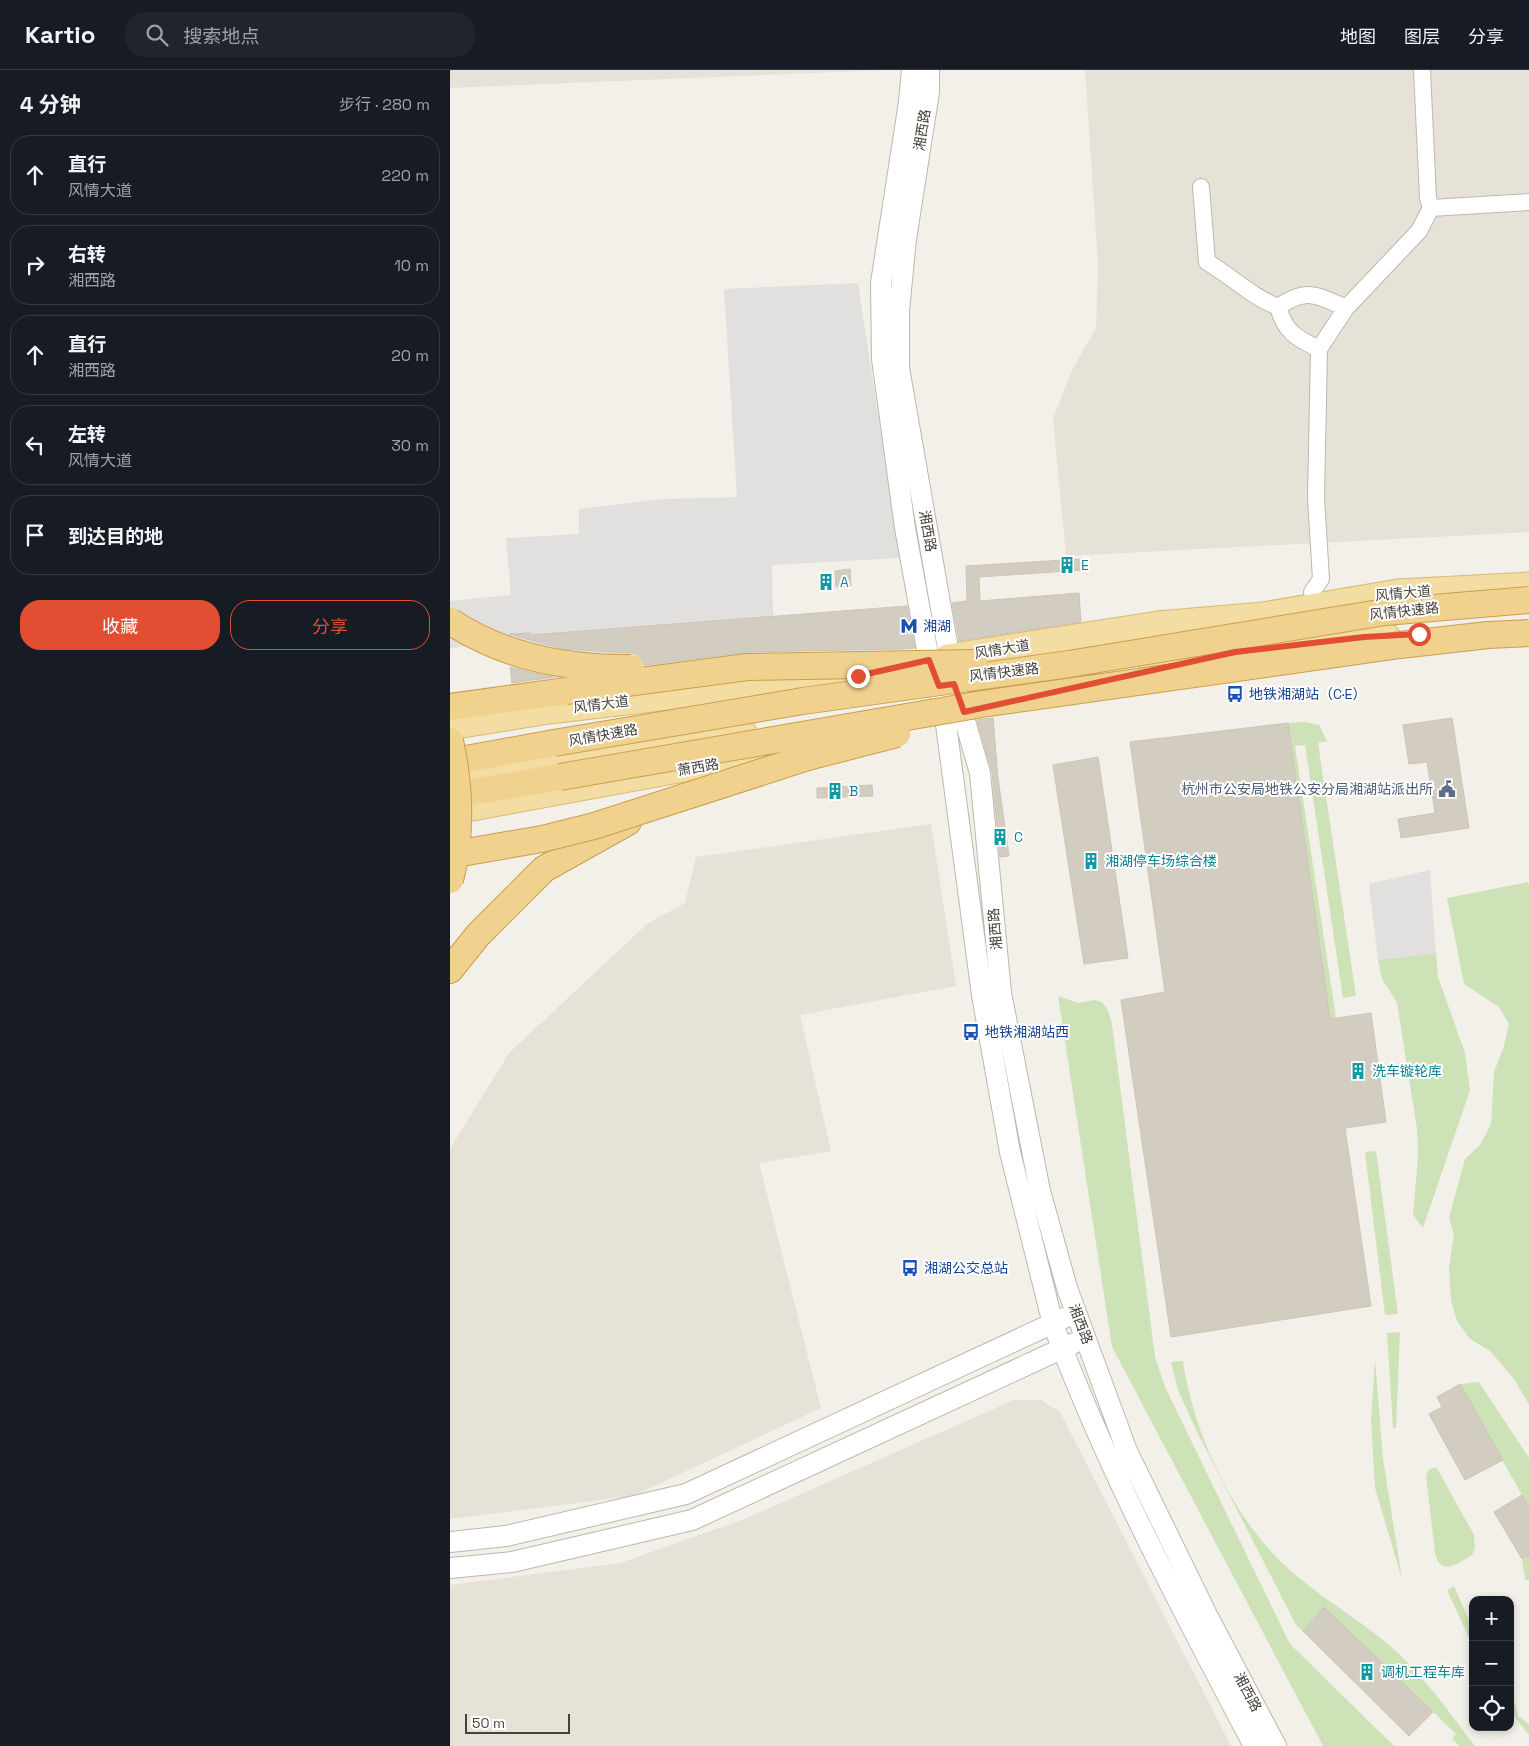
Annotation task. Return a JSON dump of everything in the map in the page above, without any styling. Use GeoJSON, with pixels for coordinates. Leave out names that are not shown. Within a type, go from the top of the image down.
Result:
{"type":"FeatureCollection","features":[{"type":"Feature","properties":{"kind":"highway","name":"风情快速路"},"geometry":{"type":"LineString","coordinates":[[450,762],[803,701],[1069,664],[1385,612],[1529,600]]}},
{"type":"Feature","properties":{"kind":"highway"},"geometry":{"type":"LineString","coordinates":[[450,621],[468,633],[525,657],[592,669],[960,662],[1069,664]]}},
{"type":"Feature","properties":{"kind":"highway","name":"风情快速路"},"geometry":{"type":"LineString","coordinates":[[450,796],[973,706],[1400,645],[1488,635],[1529,634]]}},
{"type":"Feature","properties":{"kind":"highway"},"geometry":{"type":"LineString","coordinates":[[450,707],[747,667]]}},
{"type":"Feature","properties":{"kind":"highway"},"geometry":{"type":"LineString","coordinates":[[450,855],[542,839],[594,826],[808,757],[894,735],[942,724],[1094,697],[1212,672]]}},
{"type":"Feature","properties":{"kind":"highway"},"geometry":{"type":"LineString","coordinates":[[450,741],[458,795],[458,830],[450,880]]}},
{"type":"Feature","properties":{"kind":"highway"},"geometry":{"type":"LineString","coordinates":[[450,970],[478,935],[544,869],[671,800]]}},
{"type":"Feature","properties":{"kind":"main road","name":"风情大道"},"geometry":{"type":"LineString","coordinates":[[450,727],[549,711],[858,676],[940,659],[1158,624],[1263,616],[1398,592],[1529,585]]}},
{"type":"Feature","properties":{"kind":"main road"},"geometry":{"type":"LineString","coordinates":[[947,685],[1046,670],[1167,646],[1263,616]]}},
{"type":"Feature","properties":{"kind":"main road"},"geometry":{"type":"LineString","coordinates":[[450,778],[863,715],[954,714],[1235,652],[1364,637],[1463,630],[1529,628]]}},
{"type":"Feature","properties":{"kind":"main road","name":"萧西路"},"geometry":{"type":"LineString","coordinates":[[450,812],[845,740],[954,714]]}},
{"type":"Feature","properties":{"kind":"main road"},"geometry":{"type":"LineString","coordinates":[[547,763],[633,778]]}},
{"type":"Feature","properties":{"kind":"street","name":"湘西路"},"geometry":{"type":"LineString","coordinates":[[912,70],[909,102],[881,283],[882,359],[905,528],[954,714],[982,995],[1010,1152],[1053,1324],[1101,1445],[1143,1534],[1254,1746]]}},
{"type":"Feature","properties":{"kind":"street","name":"湘西路"},"geometry":{"type":"LineString","coordinates":[[929,70],[929,92],[906,239],[900,311],[900,368],[940,659]]}},
{"type":"Feature","properties":{"kind":"street"},"geometry":{"type":"LineString","coordinates":[[1312,592],[1321,579],[1316,498],[1319,349],[1346,308],[1419,231],[1431,208],[1428,198],[1422,70]]}},
{"type":"Feature","properties":{"kind":"street"},"geometry":{"type":"LineString","coordinates":[[1200,187],[1207,262],[1228,274],[1266,302],[1278,307]]}},
{"type":"Feature","properties":{"kind":"street"},"geometry":{"type":"LineString","coordinates":[[1431,208],[1529,202]]}},
{"type":"Feature","properties":{"kind":"street"},"geometry":{"type":"LineString","coordinates":[[1278,307],[1294,296],[1314,294],[1346,308]]}},
{"type":"Feature","properties":{"kind":"street"},"geometry":{"type":"LineString","coordinates":[[1278,307],[1281,318],[1295,338],[1319,349]]}},
{"type":"Feature","properties":{"kind":"street","name":"湘西路"},"geometry":{"type":"LineString","coordinates":[[954,714],[980,773],[1001,993],[1040,1190],[1076,1311],[1127,1450],[1276,1746]]}},
{"type":"Feature","properties":{"kind":"street"},"geometry":{"type":"LineString","coordinates":[[450,1542],[506,1536],[686,1494],[1053,1324],[1076,1311]]}},
{"type":"Feature","properties":{"kind":"street"},"geometry":{"type":"LineString","coordinates":[[450,1568],[512,1562],[692,1520],[1086,1337]]}},
{"type":"Feature","properties":{"kind":"shaded area"},"geometry":{"type":"Polygon","coordinates":[[[450,70],[886,70],[450,88],[450,70]]]}},
{"type":"Feature","properties":{"kind":"shaded area"},"geometry":{"type":"Polygon","coordinates":[[[1085,70],[1529,70],[1529,532],[1066,556],[1053,419],[1072,370],[1096,328],[1098,265],[1085,70]]]}},
{"type":"Feature","properties":{"kind":"shaded area"},"geometry":{"type":"Polygon","coordinates":[[[858,283],[900,558],[772,565],[774,656],[626,678],[517,681],[514,636],[450,649],[450,601],[511,595],[506,538],[579,534],[579,509],[664,499],[737,497],[724,289],[858,283]]]}},
{"type":"Feature","properties":{"kind":"shaded area"},"geometry":{"type":"Polygon","coordinates":[[[931,824],[956,986],[800,1015],[831,1151],[759,1163],[821,1408],[633,1496],[450,1519],[450,1149],[509,1053],[647,924],[685,903],[696,857],[931,824]]]}},
{"type":"Feature","properties":{"kind":"shaded area"},"geometry":{"type":"Polygon","coordinates":[[[1430,870],[1436,953],[1378,960],[1369,884],[1430,870]]]}},
{"type":"Feature","properties":{"kind":"shaded area"},"geometry":{"type":"Polygon","coordinates":[[[1014,1400],[1041,1400],[1060,1412],[1231,1746],[450,1746],[450,1585],[620,1563],[742,1520],[1014,1400]]]}},
{"type":"Feature","properties":{"kind":"green space"},"geometry":{"type":"Polygon","coordinates":[[[1306,722],[1319,725],[1327,741],[1318,743],[1356,996],[1343,998],[1305,745],[1295,746],[1336,1018],[1330,1020],[1288,723],[1306,722]]]}},
{"type":"Feature","properties":{"kind":"green space"},"geometry":{"type":"Polygon","coordinates":[[[1528,882],[1529,1405],[1514,1379],[1490,1351],[1470,1339],[1457,1321],[1451,1301],[1449,1268],[1454,1234],[1449,1218],[1465,1159],[1480,1145],[1491,1124],[1494,1072],[1504,1046],[1509,1024],[1499,1007],[1464,984],[1447,898],[1528,882]]]}},
{"type":"Feature","properties":{"kind":"green space"},"geometry":{"type":"Polygon","coordinates":[[[1436,953],[1438,977],[1465,1053],[1470,1090],[1423,1228],[1413,1215],[1418,1156],[1417,1129],[1397,1003],[1382,979],[1378,960],[1436,953]]]}},
{"type":"Feature","properties":{"kind":"green space"},"geometry":{"type":"Polygon","coordinates":[[[1058,996],[1078,1003],[1094,1000],[1102,1002],[1108,1010],[1112,1024],[1155,1357],[1165,1387],[1290,1644],[1394,1746],[1323,1746],[1112,1347],[1058,996]]]}},
{"type":"Feature","properties":{"kind":"green space"},"geometry":{"type":"Polygon","coordinates":[[[1376,1151],[1398,1314],[1385,1315],[1365,1152],[1376,1151]]]}},
{"type":"Feature","properties":{"kind":"green space"},"geometry":{"type":"Polygon","coordinates":[[[1400,1332],[1396,1428],[1393,1428],[1387,1333],[1400,1332]]]}},
{"type":"Feature","properties":{"kind":"green space"},"geometry":{"type":"Polygon","coordinates":[[[1375,1359],[1383,1459],[1402,1579],[1375,1488],[1371,1420],[1375,1359]]]}},
{"type":"Feature","properties":{"kind":"green space"},"geometry":{"type":"Polygon","coordinates":[[[1183,1361],[1197,1420],[1208,1450],[1238,1507],[1256,1533],[1276,1557],[1298,1577],[1398,1653],[1429,1686],[1475,1746],[1460,1746],[1452,1739],[1456,1734],[1324,1607],[1303,1631],[1296,1625],[1195,1428],[1178,1390],[1171,1362],[1183,1361]]]}},
{"type":"Feature","properties":{"kind":"green space"},"geometry":{"type":"Polygon","coordinates":[[[1479,1382],[1529,1458],[1529,1508],[1460,1384],[1479,1382]]]}},
{"type":"Feature","properties":{"kind":"green space"},"geometry":{"type":"Polygon","coordinates":[[[1432,1468],[1437,1468],[1474,1535],[1475,1548],[1472,1555],[1455,1565],[1445,1567],[1441,1565],[1435,1553],[1426,1476],[1432,1468]]]}},
{"type":"Feature","properties":{"kind":"green space"},"geometry":{"type":"Polygon","coordinates":[[[1529,1555],[1529,1580],[1525,1580],[1522,1559],[1529,1555]]]}},
{"type":"Feature","properties":{"kind":"green space"},"geometry":{"type":"Polygon","coordinates":[[[1454,1586],[1469,1620],[1469,1638],[1447,1590],[1454,1586]]]}},
{"type":"Feature","properties":{"kind":"green space"},"geometry":{"type":"Polygon","coordinates":[[[1514,1704],[1518,1716],[1529,1724],[1529,1735],[1514,1716],[1514,1704]]]}},
{"type":"Feature","properties":{"kind":"building"},"geometry":{"type":"Polygon","coordinates":[[[1082,559],[1083,570],[979,577],[980,601],[1079,593],[1081,622],[959,641],[952,603],[967,601],[966,566],[1082,559]]]}},
{"type":"Feature","properties":{"kind":"building"},"geometry":{"type":"Polygon","coordinates":[[[850,569],[851,586],[836,587],[835,571],[850,569]]]}},
{"type":"Feature","properties":{"kind":"building"},"geometry":{"type":"Polygon","coordinates":[[[907,606],[915,648],[747,652],[645,665],[639,655],[632,653],[563,649],[509,634],[530,633],[531,635],[907,606]]]}},
{"type":"Feature","properties":{"kind":"building"},"geometry":{"type":"Polygon","coordinates":[[[510,667],[533,673],[553,677],[512,683],[510,667]]]}},
{"type":"Feature","properties":{"kind":"building"},"geometry":{"type":"Polygon","coordinates":[[[993,718],[998,778],[1009,856],[1000,857],[992,772],[977,720],[993,718]]]}},
{"type":"Feature","properties":{"kind":"building","name":"杭州市公安局地铁公安分局湘湖站派出所"},"geometry":{"type":"Polygon","coordinates":[[[1452,718],[1469,828],[1401,838],[1398,819],[1435,813],[1427,762],[1409,764],[1403,725],[1452,718]]]}},
{"type":"Feature","properties":{"kind":"building"},"geometry":{"type":"Polygon","coordinates":[[[1288,723],[1330,1019],[1371,1013],[1386,1122],[1345,1128],[1371,1306],[1171,1337],[1121,1000],[1165,992],[1130,742],[1288,723]]]}},
{"type":"Feature","properties":{"kind":"building","name":"湘湖停车场综合楼"},"geometry":{"type":"Polygon","coordinates":[[[1098,757],[1128,958],[1084,964],[1053,765],[1098,757]]]}},
{"type":"Feature","properties":{"kind":"building","name":"B"},"geometry":{"type":"Polygon","coordinates":[[[872,785],[873,796],[817,798],[817,788],[872,785]]]}},
{"type":"Feature","properties":{"kind":"building"},"geometry":{"type":"Polygon","coordinates":[[[1460,1384],[1503,1460],[1465,1480],[1429,1414],[1442,1407],[1437,1397],[1460,1384]]]}},
{"type":"Feature","properties":{"kind":"building"},"geometry":{"type":"Polygon","coordinates":[[[1522,1495],[1529,1508],[1529,1555],[1522,1559],[1494,1512],[1522,1495]]]}},
{"type":"Feature","properties":{"kind":"building","name":"调机工程车库"},"geometry":{"type":"Polygon","coordinates":[[[1324,1607],[1433,1712],[1409,1736],[1303,1631],[1324,1607]]]}},
{"type":"Feature","properties":{"kind":"place","name":"E"},"geometry":{"type":"Point","coordinates":[1067,565]}},
{"type":"Feature","properties":{"kind":"place","name":"A"},"geometry":{"type":"Point","coordinates":[826,582]}},
{"type":"Feature","properties":{"kind":"place","name":"湘湖"},"geometry":{"type":"Point","coordinates":[909,626]}},
{"type":"Feature","properties":{"kind":"place","name":"地铁湘湖站（C·E）"},"geometry":{"type":"Point","coordinates":[1235,694]}},
{"type":"Feature","properties":{"kind":"place","name":"杭州市公安局地铁公安分局湘湖站派出所"},"geometry":{"type":"Point","coordinates":[1447,789]}},
{"type":"Feature","properties":{"kind":"place","name":"B"},"geometry":{"type":"Point","coordinates":[835,791]}},
{"type":"Feature","properties":{"kind":"place","name":"C"},"geometry":{"type":"Point","coordinates":[1000,837]}},
{"type":"Feature","properties":{"kind":"place","name":"湘湖停车场综合楼"},"geometry":{"type":"Point","coordinates":[1091,861]}},
{"type":"Feature","properties":{"kind":"place","name":"地铁湘湖站西"},"geometry":{"type":"Point","coordinates":[971,1032]}},
{"type":"Feature","properties":{"kind":"place","name":"洗车镟轮库"},"geometry":{"type":"Point","coordinates":[1358,1071]}},
{"type":"Feature","properties":{"kind":"place","name":"湘湖公交总站"},"geometry":{"type":"Point","coordinates":[910,1268]}},
{"type":"Feature","properties":{"kind":"place","name":"调机工程车库"},"geometry":{"type":"Point","coordinates":[1367,1672]}},
{"type":"Feature","properties":{"kind":"route"},"geometry":{"type":"LineString","coordinates":[[858,676],[929,660],[939,686],[954,684],[964,712],[1061,688],[1235,652],[1364,637],[1419,634]]}}]}
